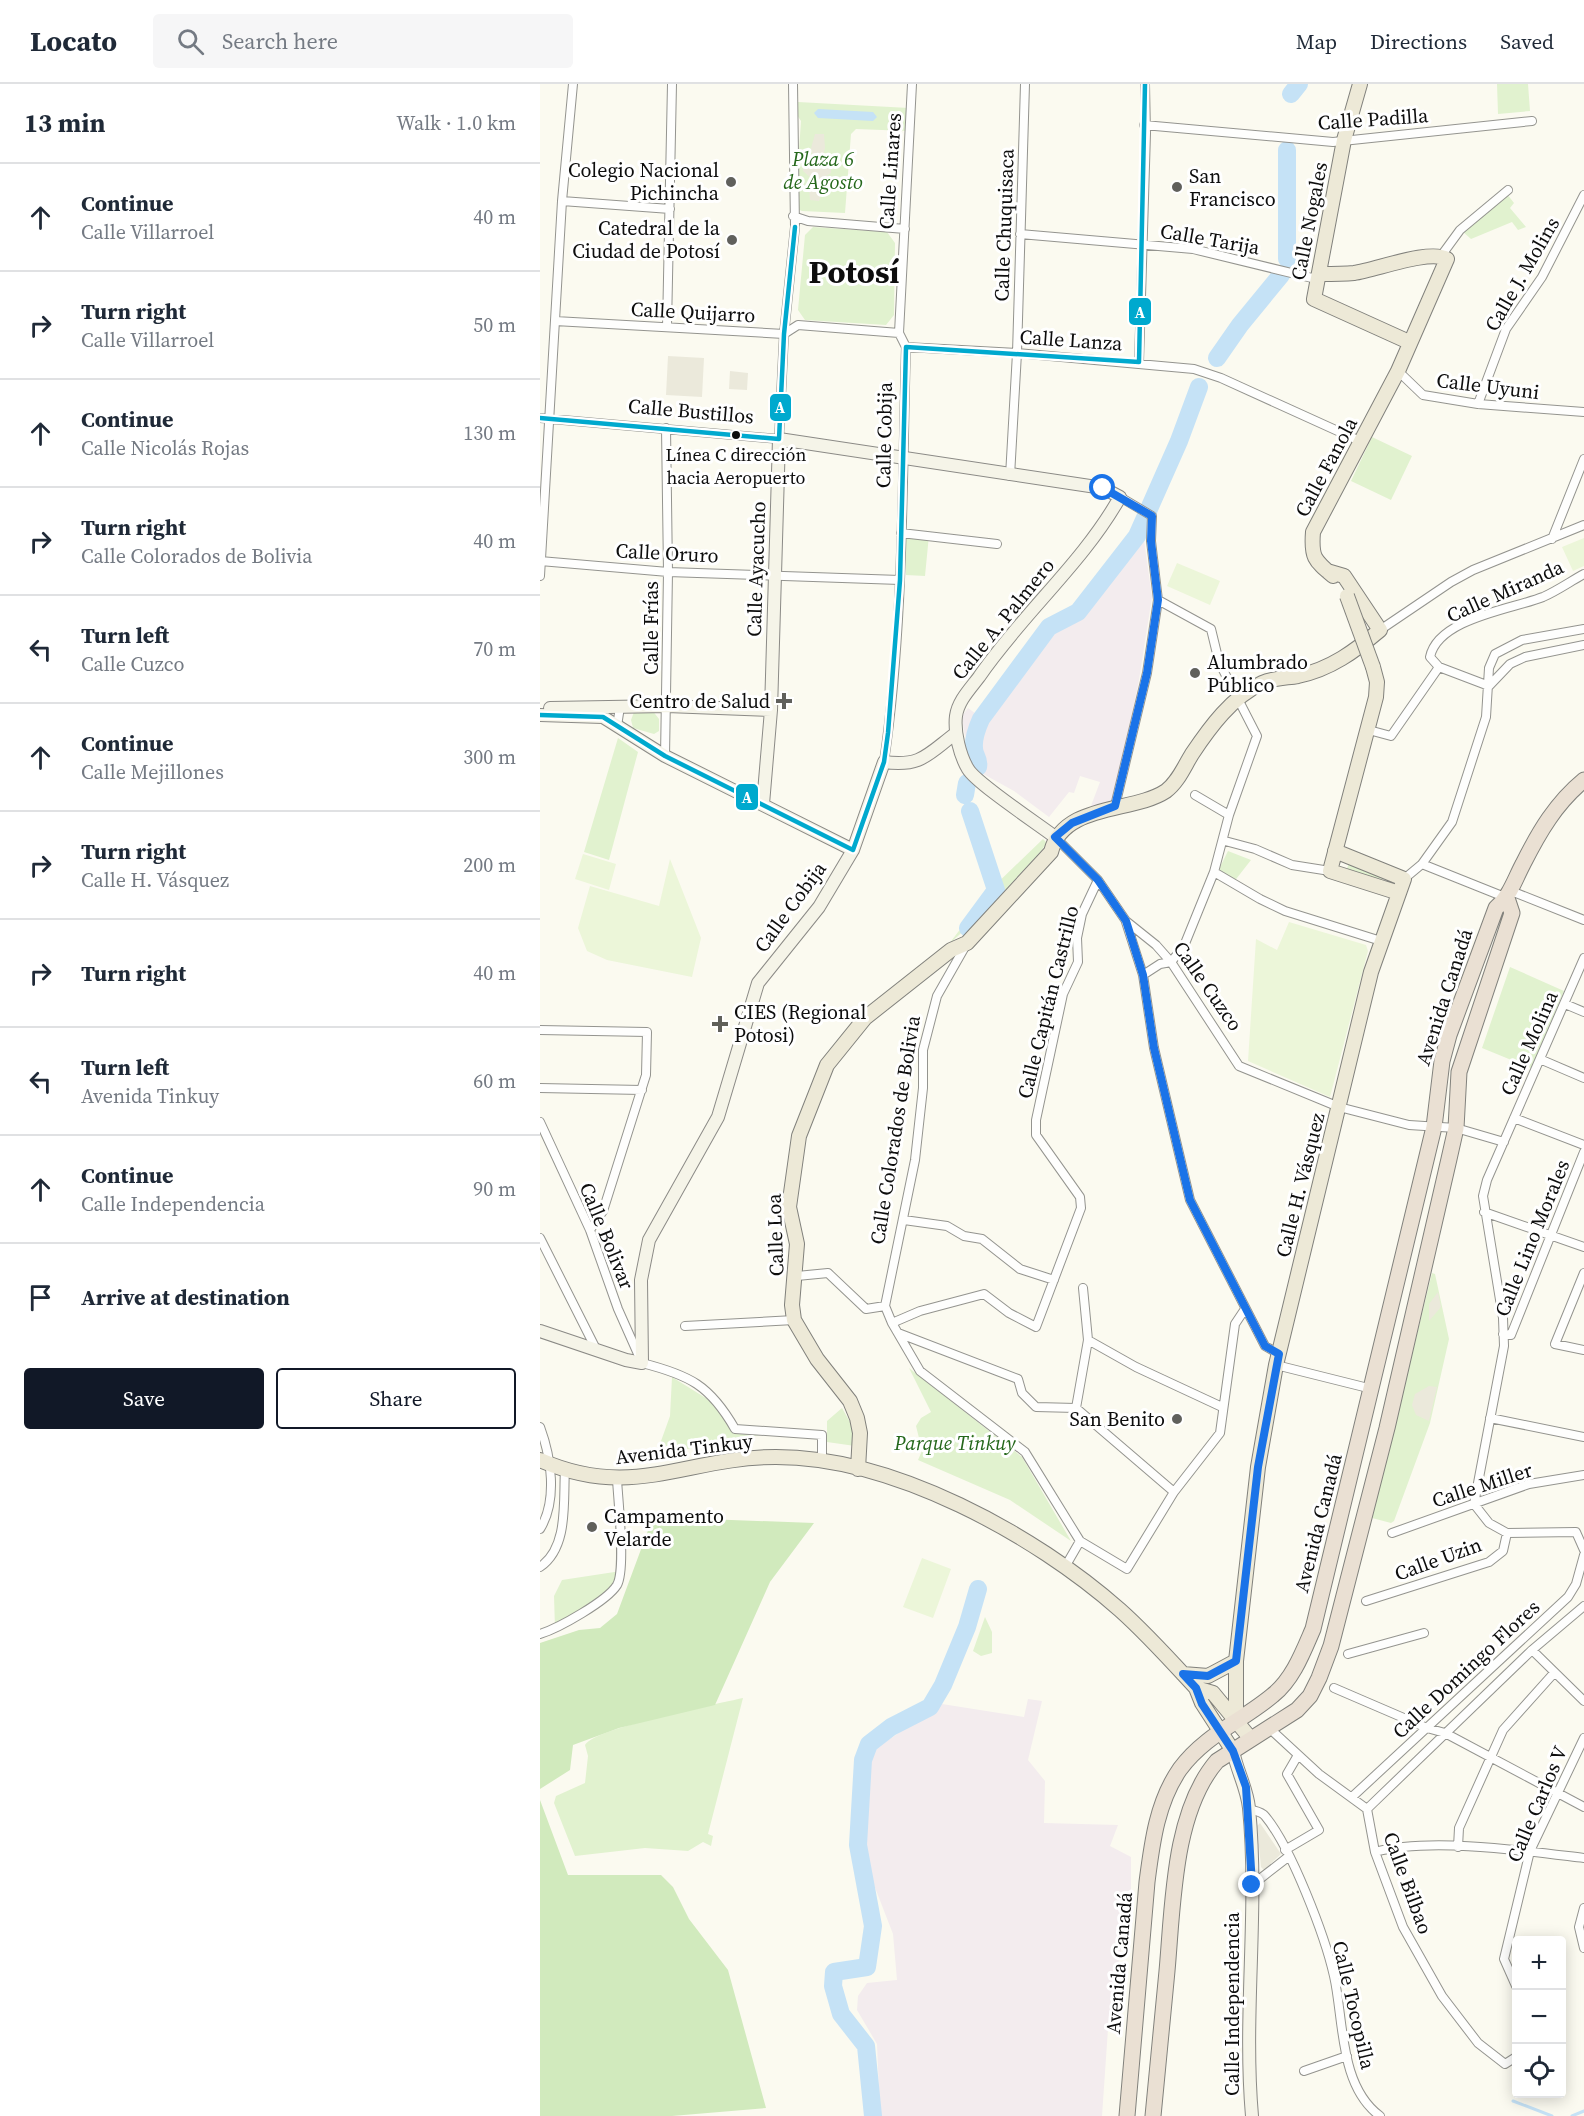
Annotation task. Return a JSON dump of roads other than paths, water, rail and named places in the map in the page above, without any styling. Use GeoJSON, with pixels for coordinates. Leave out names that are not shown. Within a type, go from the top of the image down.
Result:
{"type":"FeatureCollection","features":[{"type":"Feature","properties":{"kind":"highway","name":"Avenida Canadá"},"geometry":{"type":"LineString","coordinates":[[1127,2116],[1147,1882],[1157,1822],[1164,1799],[1181,1769],[1220,1730],[1274,1695],[1297,1664],[1313,1629],[1434,1126],[1440,1072],[1449,1035],[1496,908],[1509,895],[1539,834],[1569,793],[1584,780]]}},
{"type":"Feature","properties":{"kind":"highway","name":"Avenida Canadá"},"geometry":{"type":"LineString","coordinates":[[1153,2116],[1172,1909],[1184,1834],[1192,1803],[1217,1761],[1291,1714],[1310,1696],[1331,1646],[1387,1428],[1456,1128],[1459,1072],[1512,914],[1509,895]]}},
{"type":"Feature","properties":{"kind":"highway"},"geometry":{"type":"LineString","coordinates":[[1274,1695],[1291,1714]]}},
{"type":"Feature","properties":{"kind":"main road","name":"Calle Nogales"},"geometry":{"type":"LineString","coordinates":[[1360,84],[1344,140],[1314,297],[1316,302],[1409,342]]}},
{"type":"Feature","properties":{"kind":"main road"},"geometry":{"type":"LineString","coordinates":[[1320,274],[1354,273],[1442,256]]}},
{"type":"Feature","properties":{"kind":"main road","name":"Calle Fanola"},"geometry":{"type":"LineString","coordinates":[[1330,871],[1365,729],[1376,697],[1377,682],[1347,596],[1339,580],[1316,562],[1312,551],[1313,532],[1398,371],[1447,259],[1442,256]]}},
{"type":"Feature","properties":{"kind":"main road","name":"Calle Bustillos"},"geometry":{"type":"LineString","coordinates":[[779,439],[903,457],[1010,476],[1103,488],[1120,497]]}},
{"type":"Feature","properties":{"kind":"main road","name":"Calle Ayacucho"},"geometry":{"type":"LineString","coordinates":[[763,804],[771,710],[777,574],[779,439]]}},
{"type":"Feature","properties":{"kind":"main road","name":"Calle A. Palmero"},"geometry":{"type":"LineString","coordinates":[[956,733],[956,715],[967,692],[1000,646],[1108,519],[1120,497]]}},
{"type":"Feature","properties":{"kind":"main road"},"geometry":{"type":"LineString","coordinates":[[1327,571],[1344,576],[1380,630]]}},
{"type":"Feature","properties":{"kind":"main road","name":"Calle Colorados de Bolivia"},"geometry":{"type":"LineString","coordinates":[[967,943],[1051,852],[1055,837],[1072,823],[1115,806],[1164,792],[1174,783],[1213,723],[1238,700],[1262,683],[1327,667],[1353,653],[1380,630]]}},
{"type":"Feature","properties":{"kind":"main road"},"geometry":{"type":"LineString","coordinates":[[540,708],[667,706],[771,710]]}},
{"type":"Feature","properties":{"kind":"main road"},"geometry":{"type":"LineString","coordinates":[[540,715],[603,717],[665,756],[854,850]]}},
{"type":"Feature","properties":{"kind":"main road"},"geometry":{"type":"LineString","coordinates":[[884,762],[903,764],[917,762],[956,733]]}},
{"type":"Feature","properties":{"kind":"main road","name":"Calle Cuzco"},"geometry":{"type":"LineString","coordinates":[[956,733],[968,770],[1055,837]]}},
{"type":"Feature","properties":{"kind":"main road","name":"Calle Cobija"},"geometry":{"type":"LineString","coordinates":[[642,1363],[641,1280],[650,1240],[718,1117],[758,983],[819,907],[854,850],[884,762]]}},
{"type":"Feature","properties":{"kind":"main road"},"geometry":{"type":"LineString","coordinates":[[1335,851],[1401,886]]}},
{"type":"Feature","properties":{"kind":"main road"},"geometry":{"type":"LineString","coordinates":[[1330,871],[1401,886]]}},
{"type":"Feature","properties":{"kind":"main road","name":"Calle H. Vásquez"},"geometry":{"type":"LineString","coordinates":[[1236,1720],[1234,1703],[1236,1661],[1258,1467],[1278,1359],[1381,941],[1401,886]]}},
{"type":"Feature","properties":{"kind":"main road","name":"Calle Loa"},"geometry":{"type":"LineString","coordinates":[[794,1320],[792,1305],[797,1276],[797,1244],[789,1207],[799,1136],[827,1065],[865,1018],[951,950],[967,943]]}},
{"type":"Feature","properties":{"kind":"main road"},"geometry":{"type":"LineString","coordinates":[[794,1320],[817,1359],[850,1401],[860,1433],[858,1469]]}},
{"type":"Feature","properties":{"kind":"main road"},"geometry":{"type":"LineString","coordinates":[[540,1331],[642,1363]]}},
{"type":"Feature","properties":{"kind":"main road","name":"Avenida Tinkuy"},"geometry":{"type":"LineString","coordinates":[[545,1462],[565,1470],[617,1479],[666,1475],[726,1461],[777,1457],[822,1461],[858,1469],[951,1501],[1034,1545],[1120,1610],[1196,1688],[1202,1704],[1233,1751]]}},
{"type":"Feature","properties":{"kind":"main road"},"geometry":{"type":"LineString","coordinates":[[1183,1674],[1208,1676],[1236,1661]]}},
{"type":"Feature","properties":{"kind":"main road","name":"Avenida Tinkuy"},"geometry":{"type":"LineString","coordinates":[[1196,1688],[1213,1693],[1251,1739]]}},
{"type":"Feature","properties":{"kind":"main road","name":"Calle Independencia"},"geometry":{"type":"LineString","coordinates":[[1233,1751],[1246,1787],[1249,1809],[1252,1885],[1252,2116]]}},
{"type":"Feature","properties":{"kind":"street"},"geometry":{"type":"LineString","coordinates":[[540,576],[562,201],[573,84]]}},
{"type":"Feature","properties":{"kind":"street"},"geometry":{"type":"LineString","coordinates":[[668,327],[672,84]]}},
{"type":"Feature","properties":{"kind":"street","name":"Calle Ayacucho"},"geometry":{"type":"LineString","coordinates":[[779,439],[784,334],[795,227],[793,216],[795,121],[793,84]]}},
{"type":"Feature","properties":{"kind":"street","name":"Calle Linares"},"geometry":{"type":"LineString","coordinates":[[899,333],[902,238],[905,229],[912,84]]}},
{"type":"Feature","properties":{"kind":"street","name":"Calle Chuquisaca"},"geometry":{"type":"LineString","coordinates":[[1010,476],[1017,353],[1025,84]]}},
{"type":"Feature","properties":{"kind":"street"},"geometry":{"type":"LineString","coordinates":[[1139,362],[1146,133],[1144,125],[1145,84]]}},
{"type":"Feature","properties":{"kind":"street","name":"Calle Padilla"},"geometry":{"type":"LineString","coordinates":[[1144,125],[1333,142],[1532,121]]}},
{"type":"Feature","properties":{"kind":"street"},"geometry":{"type":"LineString","coordinates":[[1442,256],[1460,230],[1508,190]]}},
{"type":"Feature","properties":{"kind":"street","name":"Calle J. Molins"},"geometry":{"type":"LineString","coordinates":[[1478,404],[1506,329],[1542,277],[1584,195]]}},
{"type":"Feature","properties":{"kind":"street"},"geometry":{"type":"LineString","coordinates":[[562,201],[670,208]]}},
{"type":"Feature","properties":{"kind":"street"},"geometry":{"type":"LineString","coordinates":[[793,216],[808,221],[905,229]]}},
{"type":"Feature","properties":{"kind":"street","name":"Calle Tarija"},"geometry":{"type":"LineString","coordinates":[[1020,234],[1194,249],[1312,278],[1320,274]]}},
{"type":"Feature","properties":{"kind":"street","name":"Calle Quijarro"},"geometry":{"type":"LineString","coordinates":[[555,321],[784,334],[798,325],[899,333]]}},
{"type":"Feature","properties":{"kind":"street"},"geometry":{"type":"LineString","coordinates":[[899,333],[906,347]]}},
{"type":"Feature","properties":{"kind":"street","name":"Calle Lanza"},"geometry":{"type":"LineString","coordinates":[[906,347],[1139,362],[1208,372],[1362,442]]}},
{"type":"Feature","properties":{"kind":"street","name":"Calle Cobija"},"geometry":{"type":"LineString","coordinates":[[884,762],[900,580],[906,347]]}},
{"type":"Feature","properties":{"kind":"street","name":"Calle Uyuni"},"geometry":{"type":"LineString","coordinates":[[1398,371],[1423,395],[1478,404],[1584,412]]}},
{"type":"Feature","properties":{"kind":"street","name":"Calle Bustillos"},"geometry":{"type":"LineString","coordinates":[[540,417],[779,439]]}},
{"type":"Feature","properties":{"kind":"street","name":"Calle Frías"},"geometry":{"type":"LineString","coordinates":[[665,756],[668,572],[666,428]]}},
{"type":"Feature","properties":{"kind":"street"},"geometry":{"type":"LineString","coordinates":[[1552,539],[1584,459]]}},
{"type":"Feature","properties":{"kind":"street"},"geometry":{"type":"LineString","coordinates":[[1115,806],[1147,673],[1158,600],[1151,541],[1152,516],[1120,497]]}},
{"type":"Feature","properties":{"kind":"street"},"geometry":{"type":"LineString","coordinates":[[1380,630],[1465,574],[1584,525]]}},
{"type":"Feature","properties":{"kind":"street"},"geometry":{"type":"LineString","coordinates":[[901,533],[997,544]]}},
{"type":"Feature","properties":{"kind":"street","name":"Calle Oruro"},"geometry":{"type":"LineString","coordinates":[[541,561],[668,572],[900,580]]}},
{"type":"Feature","properties":{"kind":"street","name":"Calle Miranda"},"geometry":{"type":"LineString","coordinates":[[1439,667],[1430,657],[1432,650],[1454,630],[1492,610],[1542,597],[1584,574]]}},
{"type":"Feature","properties":{"kind":"street"},"geometry":{"type":"LineString","coordinates":[[1143,975],[1160,964],[1171,962],[1184,945],[1225,841],[1230,815],[1257,736],[1219,662],[1211,629],[1158,600]]}},
{"type":"Feature","properties":{"kind":"street","name":"Calle H. Vásquez"},"geometry":{"type":"LineString","coordinates":[[1401,886],[1422,864],[1452,822],[1486,717],[1489,668],[1495,654],[1522,640],[1584,629]]}},
{"type":"Feature","properties":{"kind":"street"},"geometry":{"type":"LineString","coordinates":[[1365,729],[1391,736],[1439,667],[1489,686],[1510,664],[1525,657],[1584,645]]}},
{"type":"Feature","properties":{"kind":"street"},"geometry":{"type":"LineString","coordinates":[[616,726],[620,707]]}},
{"type":"Feature","properties":{"kind":"street"},"geometry":{"type":"LineString","coordinates":[[1195,795],[1230,815]]}},
{"type":"Feature","properties":{"kind":"street","name":"Calle Cuzco"},"geometry":{"type":"LineString","coordinates":[[1055,837],[1098,880],[1126,921],[1156,945],[1171,962],[1239,1066],[1339,1107],[1409,1125],[1456,1128],[1504,1142]]}},
{"type":"Feature","properties":{"kind":"street"},"geometry":{"type":"LineString","coordinates":[[1225,841],[1255,849],[1292,866],[1330,871]]}},
{"type":"Feature","properties":{"kind":"street"},"geometry":{"type":"LineString","coordinates":[[1422,864],[1584,920]]}},
{"type":"Feature","properties":{"kind":"street"},"geometry":{"type":"LineString","coordinates":[[1214,872],[1285,911],[1381,941]]}},
{"type":"Feature","properties":{"kind":"street","name":"Calle Capitán Castrillo"},"geometry":{"type":"LineString","coordinates":[[892,1323],[920,1311],[984,1294],[1009,1314],[1036,1327],[1081,1208],[1080,1197],[1036,1135],[1036,1120],[1063,994],[1078,962],[1077,938],[1082,914],[1098,880]]}},
{"type":"Feature","properties":{"kind":"street"},"geometry":{"type":"LineString","coordinates":[[1126,921],[1143,975],[1154,1048],[1190,1200],[1245,1309],[1265,1346],[1278,1359],[1372,1389]]}},
{"type":"Feature","properties":{"kind":"street","name":"Calle Colorados de Bolivia"},"geometry":{"type":"LineString","coordinates":[[885,1306],[904,1220],[919,1131],[923,1050],[937,996],[967,943]]}},
{"type":"Feature","properties":{"kind":"street","name":"Calle Molina"},"geometry":{"type":"LineString","coordinates":[[1504,1142],[1542,1060],[1584,958]]}},
{"type":"Feature","properties":{"kind":"street"},"geometry":{"type":"LineString","coordinates":[[1565,1004],[1584,1012]]}},
{"type":"Feature","properties":{"kind":"street"},"geometry":{"type":"LineString","coordinates":[[540,1030],[647,1032],[646,1076],[642,1090],[603,1211],[590,1230]]}},
{"type":"Feature","properties":{"kind":"street"},"geometry":{"type":"LineString","coordinates":[[1542,1060],[1584,1078]]}},
{"type":"Feature","properties":{"kind":"street"},"geometry":{"type":"LineString","coordinates":[[540,1088],[642,1090]]}},
{"type":"Feature","properties":{"kind":"street"},"geometry":{"type":"LineString","coordinates":[[1514,1118],[1584,1144]]}},
{"type":"Feature","properties":{"kind":"street","name":"Calle Bolivar"},"geometry":{"type":"LineString","coordinates":[[540,1122],[590,1230],[618,1309],[642,1363]]}},
{"type":"Feature","properties":{"kind":"street"},"geometry":{"type":"LineString","coordinates":[[1504,1142],[1487,1180],[1483,1196],[1507,1334],[1474,1504],[1489,1522],[1507,1533]]}},
{"type":"Feature","properties":{"kind":"street","name":"Calle Lino Morales"},"geometry":{"type":"LineString","coordinates":[[1507,1334],[1552,1236],[1584,1152]]}},
{"type":"Feature","properties":{"kind":"street"},"geometry":{"type":"LineString","coordinates":[[1485,1212],[1584,1247]]}},
{"type":"Feature","properties":{"kind":"street"},"geometry":{"type":"LineString","coordinates":[[904,1220],[947,1226],[964,1236],[982,1239],[1020,1269],[1054,1280]]}},
{"type":"Feature","properties":{"kind":"street"},"geometry":{"type":"LineString","coordinates":[[540,1238],[596,1349]]}},
{"type":"Feature","properties":{"kind":"street"},"geometry":{"type":"LineString","coordinates":[[797,1276],[828,1273],[866,1309],[885,1306],[892,1323],[920,1371],[1025,1452],[1080,1541],[1127,1569],[1174,1492],[1220,1433],[1235,1324],[1245,1309]]}},
{"type":"Feature","properties":{"kind":"street"},"geometry":{"type":"LineString","coordinates":[[1584,1273],[1556,1344],[1584,1350]]}},
{"type":"Feature","properties":{"kind":"street"},"geometry":{"type":"LineString","coordinates":[[1076,1408],[1088,1340],[1083,1288]]}},
{"type":"Feature","properties":{"kind":"street"},"geometry":{"type":"LineString","coordinates":[[685,1326],[794,1320]]}},
{"type":"Feature","properties":{"kind":"street"},"geometry":{"type":"LineString","coordinates":[[898,1333],[1018,1379],[1022,1393],[1036,1407],[1076,1408],[1174,1492]]}},
{"type":"Feature","properties":{"kind":"street"},"geometry":{"type":"LineString","coordinates":[[1088,1340],[1136,1367],[1222,1407]]}},
{"type":"Feature","properties":{"kind":"street"},"geometry":{"type":"LineString","coordinates":[[642,1363],[669,1370],[699,1384],[720,1402],[735,1429],[822,1435],[822,1461]]}},
{"type":"Feature","properties":{"kind":"street"},"geometry":{"type":"LineString","coordinates":[[1490,1418],[1584,1437]]}},
{"type":"Feature","properties":{"kind":"street"},"geometry":{"type":"LineString","coordinates":[[540,1427],[549,1500],[540,1529]]}},
{"type":"Feature","properties":{"kind":"street"},"geometry":{"type":"LineString","coordinates":[[540,1567],[554,1554],[560,1536],[565,1470]]}},
{"type":"Feature","properties":{"kind":"street","name":"Calle Miller"},"geometry":{"type":"LineString","coordinates":[[1392,1533],[1530,1484],[1584,1475]]}},
{"type":"Feature","properties":{"kind":"street"},"geometry":{"type":"LineString","coordinates":[[540,1634],[583,1613],[617,1585],[621,1571],[617,1479]]}},
{"type":"Feature","properties":{"kind":"street","name":"Calle Domingo Flores"},"geometry":{"type":"LineString","coordinates":[[1352,1797],[1568,1597],[1576,1584],[1584,1552],[1576,1532],[1507,1533]]}},
{"type":"Feature","properties":{"kind":"street","name":"Calle Uzin"},"geometry":{"type":"LineString","coordinates":[[1366,1601],[1488,1562],[1503,1551],[1507,1533]]}},
{"type":"Feature","properties":{"kind":"street"},"geometry":{"type":"LineString","coordinates":[[1065,1567],[1080,1541]]}},
{"type":"Feature","properties":{"kind":"street"},"geometry":{"type":"LineString","coordinates":[[1268,1727],[1298,1755],[1367,1809],[1532,1650],[1584,1606]]}},
{"type":"Feature","properties":{"kind":"street"},"geometry":{"type":"LineString","coordinates":[[1348,1654],[1424,1633]]}},
{"type":"Feature","properties":{"kind":"street"},"geometry":{"type":"LineString","coordinates":[[1532,1650],[1584,1701]]}},
{"type":"Feature","properties":{"kind":"street"},"geometry":{"type":"LineString","coordinates":[[1458,1847],[1459,1828],[1503,1730],[1554,1673]]}},
{"type":"Feature","properties":{"kind":"street"},"geometry":{"type":"LineString","coordinates":[[1334,1688],[1427,1728],[1445,1732],[1584,1807]]}},
{"type":"Feature","properties":{"kind":"street","name":"Calle Carlos V"},"geometry":{"type":"LineString","coordinates":[[1512,1977],[1504,1959],[1530,1851],[1584,1738]]}},
{"type":"Feature","properties":{"kind":"street"},"geometry":{"type":"LineString","coordinates":[[1252,1885],[1286,1853],[1319,1830],[1287,1774],[1298,1755]]}},
{"type":"Feature","properties":{"kind":"street","name":"Calle Tocopilla"},"geometry":{"type":"LineString","coordinates":[[1249,1809],[1264,1815],[1304,1887],[1334,1974],[1347,2056],[1356,2087],[1370,2109],[1380,2116]]}},
{"type":"Feature","properties":{"kind":"street","name":"Calle Bilbao"},"geometry":{"type":"LineString","coordinates":[[1367,1809],[1375,1851],[1403,1927],[1442,1996],[1478,2043],[1505,2064],[1512,2060]]}},
{"type":"Feature","properties":{"kind":"street"},"geometry":{"type":"LineString","coordinates":[[1375,1851],[1395,1846],[1458,1847],[1584,1857]]}},
{"type":"Feature","properties":{"kind":"street"},"geometry":{"type":"LineString","coordinates":[[1584,1908],[1579,1927],[1584,1948]]}},
{"type":"Feature","properties":{"kind":"street"},"geometry":{"type":"LineString","coordinates":[[1304,2071],[1347,2056]]}},
{"type":"Feature","properties":{"kind":"water"},"geometry":{"type":"Polygon","coordinates":[[[818,109],[873,112],[877,117],[873,121],[818,118],[814,113],[818,109]]]}},
{"type":"Feature","properties":{"kind":"waterway"},"geometry":{"type":"LineString","coordinates":[[1291,94],[1299,84]]}},
{"type":"Feature","properties":{"kind":"waterway"},"geometry":{"type":"LineString","coordinates":[[1287,150],[1287,259]]}},
{"type":"Feature","properties":{"kind":"waterway"},"geometry":{"type":"LineString","coordinates":[[1217,358],[1240,325],[1281,275]]}},
{"type":"Feature","properties":{"kind":"waterway"},"geometry":{"type":"LineString","coordinates":[[978,767],[974,744],[981,719],[1049,627],[1078,612],[1137,536],[1179,441],[1199,387]]}},
{"type":"Feature","properties":{"kind":"waterway"},"geometry":{"type":"LineString","coordinates":[[965,795],[967,783]]}},
{"type":"Feature","properties":{"kind":"waterway"},"geometry":{"type":"LineString","coordinates":[[968,928],[996,890],[970,811]]}},
{"type":"Feature","properties":{"kind":"waterway"},"geometry":{"type":"LineString","coordinates":[[873,2116],[866,2046],[841,2014],[833,1986],[834,1972],[867,1967],[873,1926],[858,1845],[863,1760],[869,1744],[891,1727],[930,1707],[943,1685],[967,1627],[978,1589]]}},
{"type":"Feature","properties":{"kind":"waterway"},"geometry":{"type":"LineString","coordinates":[[1513,2101],[1552,2116]]}},
{"type":"Feature","properties":{"kind":"waterway"},"geometry":{"type":"LineString","coordinates":[[1572,2116],[1584,2111]]}},
{"type":"Feature","properties":{"kind":"place","name":"Colegio Nacional Pichincha"},"geometry":{"type":"Point","coordinates":[731,182]}},
{"type":"Feature","properties":{"kind":"place","name":"San Francisco"},"geometry":{"type":"Point","coordinates":[1177,187]}},
{"type":"Feature","properties":{"kind":"place","name":"Catedral de la Ciudad de Potosí"},"geometry":{"type":"Point","coordinates":[732,240]}},
{"type":"Feature","properties":{"kind":"place","name":"Línea C dirección hacia Aeropuerto"},"geometry":{"type":"Point","coordinates":[736,435]}},
{"type":"Feature","properties":{"kind":"place","name":"Alumbrado Público"},"geometry":{"type":"Point","coordinates":[1195,673]}},
{"type":"Feature","properties":{"kind":"place","name":"Centro de Salud"},"geometry":{"type":"Point","coordinates":[784,701]}},
{"type":"Feature","properties":{"kind":"place","name":"CIES (Regional Potosi)"},"geometry":{"type":"Point","coordinates":[720,1024]}},
{"type":"Feature","properties":{"kind":"place","name":"San Benito"},"geometry":{"type":"Point","coordinates":[1177,1419]}},
{"type":"Feature","properties":{"kind":"place","name":"Campamento Velarde"},"geometry":{"type":"Point","coordinates":[592,1527]}},
{"type":"Feature","properties":{"kind":"district","name":"Potosí"},"geometry":{"type":"Point","coordinates":[854,272]}},
{"type":"Feature","properties":{"kind":"park label","name":"Plaza 6 de Agosto"},"geometry":{"type":"Point","coordinates":[823,170]}},
{"type":"Feature","properties":{"kind":"park label","name":"Parque Tinkuy"},"geometry":{"type":"Point","coordinates":[955,1443]}}]}
